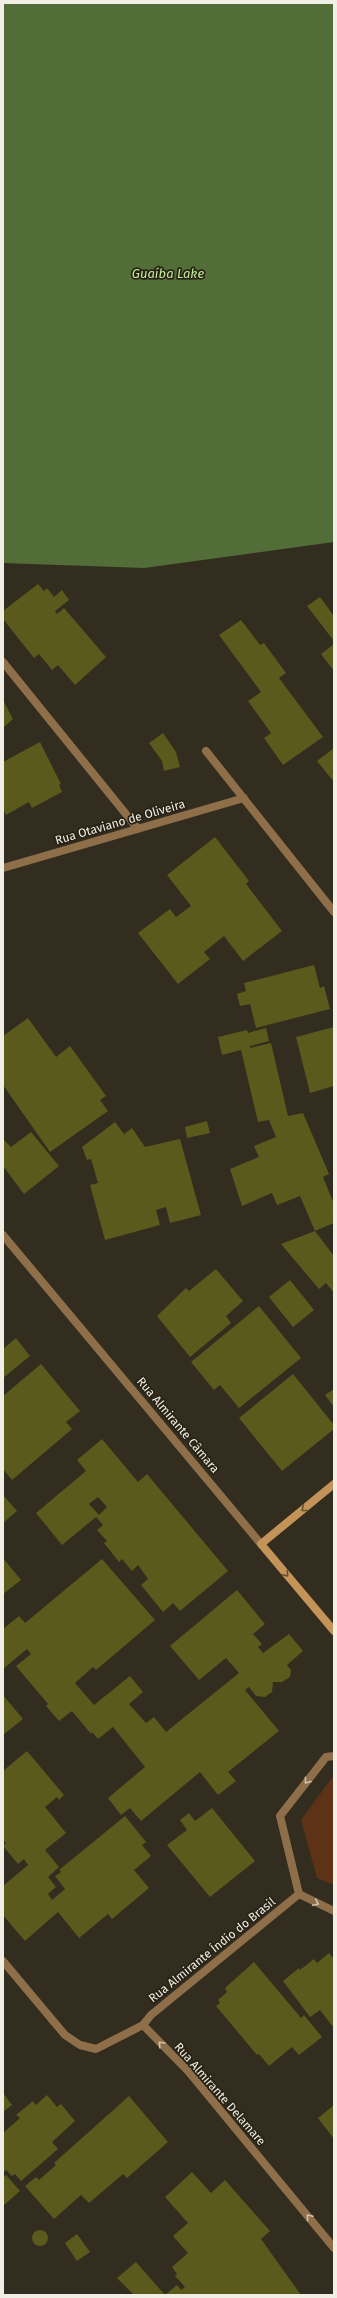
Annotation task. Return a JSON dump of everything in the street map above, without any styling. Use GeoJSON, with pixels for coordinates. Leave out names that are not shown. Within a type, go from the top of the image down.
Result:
{"type":"FeatureCollection","features":[{"type":"Feature","properties":{"kind":"street"},"geometry":{"type":"LineString","coordinates":[[3,662],[138,829]]}},
{"type":"Feature","properties":{"kind":"street"},"geometry":{"type":"LineString","coordinates":[[206,751],[334,912]]}},
{"type":"Feature","properties":{"kind":"street","name":"Rua Otaviano de Oliveira"},"geometry":{"type":"LineString","coordinates":[[3,868],[244,798]]}},
{"type":"Feature","properties":{"kind":"street","name":"Rua Almirante Câmara"},"geometry":{"type":"LineString","coordinates":[[3,1235],[334,1631]]}},
{"type":"Feature","properties":{"kind":"street"},"geometry":{"type":"LineString","coordinates":[[261,1544],[334,1484]]}},
{"type":"Feature","properties":{"kind":"street"},"geometry":{"type":"LineString","coordinates":[[334,1756],[326,1757],[280,1816],[298,1894],[334,1911]]}},
{"type":"Feature","properties":{"kind":"street","name":"Rua Almirante Índio do Brasil"},"geometry":{"type":"LineString","coordinates":[[143,2025],[151,2015],[298,1894]]}},
{"type":"Feature","properties":{"kind":"street"},"geometry":{"type":"LineString","coordinates":[[3,1961],[65,2036],[80,2045],[96,2049],[143,2025]]}},
{"type":"Feature","properties":{"kind":"street","name":"Rua Almirante Delamare"},"geometry":{"type":"LineString","coordinates":[[143,2025],[188,2071],[334,2248]]}},
{"type":"Feature","properties":{"kind":"shaded area"},"geometry":{"type":"Polygon","coordinates":[[[334,1775],[334,1885],[317,1878],[301,1820],[334,1775]]]}},
{"type":"Feature","properties":{"kind":"water","name":"Guaíba Lake"},"geometry":{"type":"Polygon","coordinates":[[[3,3],[334,3],[334,542],[144,568],[3,563],[3,3]]]}},
{"type":"Feature","properties":{"kind":"building"},"geometry":{"type":"Polygon","coordinates":[[[38,584],[44,591],[47,588],[54,597],[62,590],[69,600],[55,611],[57,614],[64,608],[106,657],[75,685],[58,665],[52,670],[39,654],[34,658],[3,619],[3,611],[38,584]]]}},
{"type":"Feature","properties":{"kind":"building"},"geometry":{"type":"Polygon","coordinates":[[[320,597],[334,616],[334,641],[307,606],[320,597]]]}},
{"type":"Feature","properties":{"kind":"building"},"geometry":{"type":"Polygon","coordinates":[[[241,620],[260,645],[264,643],[286,673],[279,678],[323,737],[283,765],[264,738],[271,733],[248,701],[261,692],[219,635],[241,620]]]}},
{"type":"Feature","properties":{"kind":"building"},"geometry":{"type":"Polygon","coordinates":[[[334,644],[334,671],[321,654],[334,644]]]}},
{"type":"Feature","properties":{"kind":"building"},"geometry":{"type":"Polygon","coordinates":[[[3,700],[13,719],[3,728],[3,700]]]}},
{"type":"Feature","properties":{"kind":"building"},"geometry":{"type":"Polygon","coordinates":[[[163,733],[176,752],[180,767],[164,771],[162,761],[149,743],[163,733]]]}},
{"type":"Feature","properties":{"kind":"building"},"geometry":{"type":"Polygon","coordinates":[[[40,742],[61,784],[59,785],[62,792],[32,808],[29,802],[6,815],[3,809],[3,762],[40,742]]]}},
{"type":"Feature","properties":{"kind":"building"},"geometry":{"type":"Polygon","coordinates":[[[334,748],[334,782],[317,761],[334,748]]]}},
{"type":"Feature","properties":{"kind":"building"},"geometry":{"type":"Polygon","coordinates":[[[215,837],[249,881],[246,884],[282,931],[243,961],[224,936],[204,952],[210,959],[178,984],[138,933],[170,909],[176,917],[191,906],[167,875],[215,837]]]}},
{"type":"Feature","properties":{"kind":"building"},"geometry":{"type":"Polygon","coordinates":[[[314,965],[320,988],[324,986],[330,1009],[256,1028],[250,1004],[240,1006],[237,994],[246,991],[244,983],[314,965]]]}},
{"type":"Feature","properties":{"kind":"building"},"geometry":{"type":"Polygon","coordinates":[[[28,1018],[56,1057],[70,1046],[106,1096],[100,1100],[108,1111],[50,1152],[3,1085],[3,1036],[28,1018]]]}},
{"type":"Feature","properties":{"kind":"building"},"geometry":{"type":"Polygon","coordinates":[[[334,1027],[334,1086],[310,1093],[296,1037],[334,1027]]]}},
{"type":"Feature","properties":{"kind":"building"},"geometry":{"type":"Polygon","coordinates":[[[266,1028],[269,1041],[250,1046],[250,1048],[271,1043],[288,1116],[303,1113],[329,1174],[323,1177],[334,1204],[334,1223],[315,1231],[300,1196],[277,1205],[272,1193],[242,1206],[230,1169],[259,1157],[254,1146],[276,1137],[269,1120],[258,1122],[241,1050],[222,1055],[218,1037],[247,1030],[248,1033],[266,1028]]]}},
{"type":"Feature","properties":{"kind":"building"},"geometry":{"type":"Polygon","coordinates":[[[207,1121],[210,1133],[187,1138],[185,1127],[207,1121]]]}},
{"type":"Feature","properties":{"kind":"building"},"geometry":{"type":"Polygon","coordinates":[[[115,1122],[124,1134],[132,1128],[145,1147],[180,1139],[201,1215],[170,1223],[166,1207],[156,1210],[160,1225],[105,1240],[90,1185],[98,1183],[91,1159],[87,1160],[82,1147],[115,1122]]]}},
{"type":"Feature","properties":{"kind":"building"},"geometry":{"type":"Polygon","coordinates":[[[31,1132],[59,1166],[24,1194],[3,1166],[3,1139],[11,1147],[31,1132]]]}},
{"type":"Feature","properties":{"kind":"building"},"geometry":{"type":"Polygon","coordinates":[[[315,1231],[334,1256],[334,1293],[326,1283],[319,1289],[281,1244],[315,1231]]]}},
{"type":"Feature","properties":{"kind":"building"},"geometry":{"type":"Polygon","coordinates":[[[216,1269],[243,1301],[226,1316],[231,1323],[190,1357],[157,1316],[186,1288],[189,1291],[216,1269]]]}},
{"type":"Feature","properties":{"kind":"building"},"geometry":{"type":"Polygon","coordinates":[[[290,1280],[314,1310],[293,1327],[269,1297],[290,1280]]]}},
{"type":"Feature","properties":{"kind":"building"},"geometry":{"type":"Polygon","coordinates":[[[259,1306],[301,1358],[239,1408],[220,1385],[214,1390],[191,1362],[259,1306]]]}},
{"type":"Feature","properties":{"kind":"building"},"geometry":{"type":"Polygon","coordinates":[[[16,1338],[30,1356],[3,1378],[3,1349],[16,1338]]]}},
{"type":"Feature","properties":{"kind":"building"},"geometry":{"type":"Polygon","coordinates":[[[41,1364],[80,1411],[66,1422],[72,1429],[12,1480],[3,1469],[3,1396],[41,1364]]]}},
{"type":"Feature","properties":{"kind":"building"},"geometry":{"type":"Polygon","coordinates":[[[293,1374],[334,1425],[334,1429],[282,1471],[239,1418],[293,1374]]]}},
{"type":"Feature","properties":{"kind":"building"},"geometry":{"type":"Polygon","coordinates":[[[334,1389],[334,1407],[325,1395],[334,1389]]]}},
{"type":"Feature","properties":{"kind":"building"},"geometry":{"type":"Polygon","coordinates":[[[102,1439],[138,1482],[147,1474],[228,1571],[180,1611],[173,1603],[163,1612],[141,1585],[148,1579],[138,1565],[132,1571],[122,1559],[119,1562],[104,1543],[107,1541],[97,1530],[103,1525],[96,1517],[62,1545],[36,1513],[86,1471],[77,1460],[102,1439]],[[98,1497],[89,1504],[99,1515],[107,1507],[98,1497]]]}},
{"type":"Feature","properties":{"kind":"building"},"geometry":{"type":"Polygon","coordinates":[[[3,1495],[17,1511],[3,1523],[3,1495]]]}},
{"type":"Feature","properties":{"kind":"building"},"geometry":{"type":"Polygon","coordinates":[[[3,1558],[21,1580],[3,1594],[3,1558]]]}},
{"type":"Feature","properties":{"kind":"building"},"geometry":{"type":"Polygon","coordinates":[[[102,1559],[155,1620],[96,1670],[93,1667],[75,1683],[94,1705],[130,1676],[143,1692],[129,1704],[146,1723],[154,1717],[166,1732],[239,1673],[226,1658],[199,1680],[170,1646],[237,1590],[265,1624],[253,1634],[262,1644],[258,1647],[263,1653],[289,1634],[303,1651],[287,1665],[291,1670],[290,1677],[282,1682],[273,1682],[272,1692],[265,1697],[256,1696],[249,1687],[245,1690],[279,1731],[228,1772],[236,1781],[218,1795],[200,1772],[141,1821],[130,1808],[121,1815],[108,1798],[145,1767],[113,1727],[98,1739],[92,1732],[91,1734],[72,1711],[59,1721],[46,1706],[48,1704],[16,1666],[31,1654],[27,1649],[3,1669],[3,1629],[19,1616],[25,1623],[102,1559]]]}},
{"type":"Feature","properties":{"kind":"building"},"geometry":{"type":"Polygon","coordinates":[[[3,1695],[23,1719],[3,1735],[3,1695]]]}},
{"type":"Feature","properties":{"kind":"building"},"geometry":{"type":"Polygon","coordinates":[[[27,1751],[64,1795],[59,1800],[57,1797],[45,1807],[66,1833],[45,1850],[59,1867],[48,1877],[56,1887],[48,1894],[52,1900],[65,1889],[55,1876],[61,1872],[59,1870],[125,1816],[146,1842],[142,1845],[151,1856],[134,1870],[149,1888],[112,1919],[108,1914],[79,1938],[58,1912],[25,1941],[3,1915],[3,1886],[28,1865],[24,1859],[18,1864],[3,1846],[6,1843],[3,1840],[3,1771],[27,1751]]]}},
{"type":"Feature","properties":{"kind":"building"},"geometry":{"type":"Polygon","coordinates":[[[212,1808],[255,1861],[210,1897],[167,1845],[187,1830],[180,1820],[189,1813],[195,1821],[212,1808]]]}},
{"type":"Feature","properties":{"kind":"building"},"geometry":{"type":"Polygon","coordinates":[[[329,1953],[334,1959],[334,2028],[320,2010],[310,2017],[283,1981],[299,1968],[300,1970],[314,1959],[317,1963],[329,1953]]]}},
{"type":"Feature","properties":{"kind":"building"},"geometry":{"type":"Polygon","coordinates":[[[254,1962],[301,2018],[304,2015],[322,2037],[299,2055],[292,2047],[269,2066],[259,2054],[257,2055],[216,2006],[220,2003],[218,2000],[227,1992],[225,1988],[254,1962]]]}},
{"type":"Feature","properties":{"kind":"building"},"geometry":{"type":"Polygon","coordinates":[[[3,2093],[12,2105],[3,2112],[3,2093]]]}},
{"type":"Feature","properties":{"kind":"building"},"geometry":{"type":"Polygon","coordinates":[[[47,2095],[57,2107],[61,2104],[75,2121],[52,2142],[58,2149],[21,2181],[15,2174],[12,2176],[6,2170],[3,2172],[3,2133],[20,2118],[16,2115],[33,2101],[36,2105],[47,2095]]]}},
{"type":"Feature","properties":{"kind":"building"},"geometry":{"type":"Polygon","coordinates":[[[129,2096],[168,2142],[127,2178],[123,2174],[89,2203],[81,2195],[54,2219],[25,2186],[36,2177],[39,2180],[56,2165],[54,2163],[129,2096]]]}},
{"type":"Feature","properties":{"kind":"building"},"geometry":{"type":"Polygon","coordinates":[[[334,2105],[334,2139],[318,2118],[334,2105]]]}},
{"type":"Feature","properties":{"kind":"building"},"geometry":{"type":"Polygon","coordinates":[[[192,2172],[211,2193],[225,2180],[270,2231],[261,2239],[301,2295],[165,2295],[177,2285],[181,2290],[185,2287],[175,2276],[177,2274],[172,2267],[188,2253],[173,2236],[188,2223],[165,2197],[192,2172]]]}},
{"type":"Feature","properties":{"kind":"building"},"geometry":{"type":"Polygon","coordinates":[[[6,2175],[20,2191],[3,2206],[3,2177],[6,2175]]]}},
{"type":"Feature","properties":{"kind":"building"},"geometry":{"type":"Polygon","coordinates":[[[40,2230],[46,2232],[48,2238],[46,2244],[40,2246],[34,2244],[32,2238],[34,2232],[40,2230]]]}},
{"type":"Feature","properties":{"kind":"building"},"geometry":{"type":"Polygon","coordinates":[[[77,2234],[90,2252],[77,2261],[65,2243],[77,2234]]]}},
{"type":"Feature","properties":{"kind":"building"},"geometry":{"type":"Polygon","coordinates":[[[136,2262],[165,2295],[134,2295],[117,2278],[136,2262]]]}}]}
